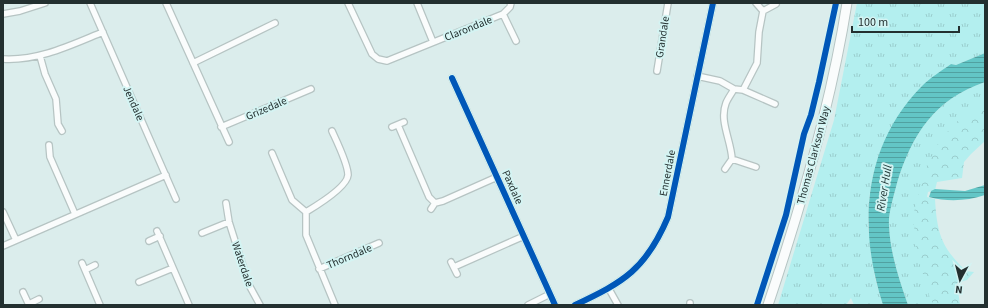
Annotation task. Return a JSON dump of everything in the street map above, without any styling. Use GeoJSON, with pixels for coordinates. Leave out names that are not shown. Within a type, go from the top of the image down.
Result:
{"type":"FeatureCollection","features":[{"type":"Feature","properties":{"kind":"highway","name":"Thomas Clarkson Way"},"geometry":{"type":"LineString","coordinates":[[768,305],[786,250],[821,125],[847,3]]}},
{"type":"Feature","properties":{"kind":"street"},"geometry":{"type":"LineString","coordinates":[[3,14],[20,11],[42,3]]}},
{"type":"Feature","properties":{"kind":"street","name":"Jendale"},"geometry":{"type":"LineString","coordinates":[[90,3],[176,199]]}},
{"type":"Feature","properties":{"kind":"street"},"geometry":{"type":"LineString","coordinates":[[166,3],[229,142]]}},
{"type":"Feature","properties":{"kind":"street","name":"Clarondale"},"geometry":{"type":"LineString","coordinates":[[348,3],[372,54],[378,59],[388,61],[503,14],[510,7],[511,3]]}},
{"type":"Feature","properties":{"kind":"street","name":"Clarondale"},"geometry":{"type":"LineString","coordinates":[[417,3],[433,42]]}},
{"type":"Feature","properties":{"kind":"street","name":"Grandale"},"geometry":{"type":"LineString","coordinates":[[657,71],[668,3]]}},
{"type":"Feature","properties":{"kind":"street","name":"Ennerdale"},"geometry":{"type":"LineString","coordinates":[[575,305],[609,289],[629,275],[651,250],[660,235],[668,217],[713,3]]}},
{"type":"Feature","properties":{"kind":"street"},"geometry":{"type":"LineString","coordinates":[[756,3],[763,11]]}},
{"type":"Feature","properties":{"kind":"street"},"geometry":{"type":"LineString","coordinates":[[763,11],[776,4]]}},
{"type":"Feature","properties":{"kind":"street"},"geometry":{"type":"LineString","coordinates":[[743,90],[757,63],[759,32],[763,11]]}},
{"type":"Feature","properties":{"kind":"street","name":"Clarondale"},"geometry":{"type":"LineString","coordinates":[[503,14],[516,41]]}},
{"type":"Feature","properties":{"kind":"street"},"geometry":{"type":"LineString","coordinates":[[193,63],[275,23]]}},
{"type":"Feature","properties":{"kind":"street"},"geometry":{"type":"LineString","coordinates":[[3,59],[40,56],[103,32]]}},
{"type":"Feature","properties":{"kind":"street"},"geometry":{"type":"LineString","coordinates":[[40,56],[45,74],[56,98],[58,124],[62,131]]}},
{"type":"Feature","properties":{"kind":"street"},"geometry":{"type":"LineString","coordinates":[[697,76],[720,81],[734,89],[743,90],[774,104]]}},
{"type":"Feature","properties":{"kind":"street","name":"Paxdale"},"geometry":{"type":"LineString","coordinates":[[452,78],[555,305]]}},
{"type":"Feature","properties":{"kind":"street","name":"Grizedale"},"geometry":{"type":"LineString","coordinates":[[221,127],[311,89]]}},
{"type":"Feature","properties":{"kind":"street"},"geometry":{"type":"LineString","coordinates":[[725,169],[732,159],[731,148],[724,120],[726,103],[734,89]]}},
{"type":"Feature","properties":{"kind":"street"},"geometry":{"type":"LineString","coordinates":[[392,127],[401,124],[429,197],[435,203],[431,209]]}},
{"type":"Feature","properties":{"kind":"street"},"geometry":{"type":"LineString","coordinates":[[272,153],[292,200],[306,212],[343,186],[348,177],[346,167],[332,131]]}},
{"type":"Feature","properties":{"kind":"street"},"geometry":{"type":"LineString","coordinates":[[48,145],[50,157],[74,214]]}},
{"type":"Feature","properties":{"kind":"street"},"geometry":{"type":"LineString","coordinates":[[732,159],[756,167]]}},
{"type":"Feature","properties":{"kind":"street"},"geometry":{"type":"LineString","coordinates":[[3,246],[166,175]]}},
{"type":"Feature","properties":{"kind":"street","name":"Paxdale"},"geometry":{"type":"LineString","coordinates":[[435,203],[443,201],[497,177]]}},
{"type":"Feature","properties":{"kind":"street","name":"Waterdale"},"geometry":{"type":"LineString","coordinates":[[226,203],[229,222],[249,285],[260,305]]}},
{"type":"Feature","properties":{"kind":"street"},"geometry":{"type":"LineString","coordinates":[[3,212],[16,240]]}},
{"type":"Feature","properties":{"kind":"street","name":"Thorndale"},"geometry":{"type":"LineString","coordinates":[[306,212],[306,235],[335,305]]}},
{"type":"Feature","properties":{"kind":"street"},"geometry":{"type":"LineString","coordinates":[[202,233],[229,222]]}},
{"type":"Feature","properties":{"kind":"street"},"geometry":{"type":"LineString","coordinates":[[157,230],[189,305]]}},
{"type":"Feature","properties":{"kind":"street"},"geometry":{"type":"LineString","coordinates":[[149,242],[160,236]]}},
{"type":"Feature","properties":{"kind":"street"},"geometry":{"type":"LineString","coordinates":[[457,274],[453,265],[524,236]]}},
{"type":"Feature","properties":{"kind":"street","name":"Thorndale"},"geometry":{"type":"LineString","coordinates":[[319,268],[379,243]]}},
{"type":"Feature","properties":{"kind":"street"},"geometry":{"type":"LineString","coordinates":[[82,264],[100,305]]}},
{"type":"Feature","properties":{"kind":"street"},"geometry":{"type":"LineString","coordinates":[[85,270],[95,266]]}},
{"type":"Feature","properties":{"kind":"street"},"geometry":{"type":"LineString","coordinates":[[139,282],[173,268]]}},
{"type":"Feature","properties":{"kind":"street"},"geometry":{"type":"LineString","coordinates":[[609,289],[618,305]]}},
{"type":"Feature","properties":{"kind":"street"},"geometry":{"type":"LineString","coordinates":[[23,292],[29,305],[39,299]]}},
{"type":"Feature","properties":{"kind":"street"},"geometry":{"type":"LineString","coordinates":[[528,305],[550,294]]}},
{"type":"Feature","properties":{"kind":"green space"},"geometry":{"type":"Polygon","coordinates":[[[857,3],[985,3],[985,53],[956,65],[951,64],[922,86],[881,149],[873,175],[869,199],[868,227],[875,278],[883,305],[854,305],[851,298],[846,305],[778,305],[834,120],[857,3]]]}},
{"type":"Feature","properties":{"kind":"green space"},"geometry":{"type":"Polygon","coordinates":[[[985,82],[985,116],[926,184],[917,232],[939,305],[908,305],[893,256],[889,225],[889,215],[903,165],[918,134],[928,120],[952,98],[967,89],[985,82]]]}},
{"type":"Feature","properties":{"kind":"green space"},"geometry":{"type":"Polygon","coordinates":[[[985,108],[985,141],[964,162],[962,178],[937,182],[935,190],[928,192],[927,197],[935,199],[939,230],[946,247],[966,271],[974,272],[967,280],[957,283],[960,305],[934,305],[930,298],[917,254],[913,216],[924,171],[941,139],[956,122],[985,108]]]}},
{"type":"Feature","properties":{"kind":"water","name":"River Hull"},"geometry":{"type":"Polygon","coordinates":[[[985,53],[985,82],[967,89],[952,98],[928,120],[918,134],[903,165],[889,215],[889,225],[893,256],[908,305],[883,305],[875,276],[870,247],[869,218],[871,190],[877,162],[887,135],[902,110],[928,80],[951,64],[956,65],[985,53]]]}},
{"type":"Feature","properties":{"kind":"water"},"geometry":{"type":"Polygon","coordinates":[[[985,185],[985,195],[971,199],[950,200],[929,197],[931,191],[935,189],[965,191],[985,185]]]}},
{"type":"Feature","properties":{"kind":"cycle path"},"geometry":{"type":"LineString","coordinates":[[575,305],[607,289],[632,272],[642,262],[660,235],[668,217],[713,3]]}},
{"type":"Feature","properties":{"kind":"cycle path"},"geometry":{"type":"LineString","coordinates":[[757,305],[786,215],[804,134],[811,115],[819,82],[836,3]]}},
{"type":"Feature","properties":{"kind":"cycle path"},"geometry":{"type":"LineString","coordinates":[[452,78],[555,305]]}}]}
